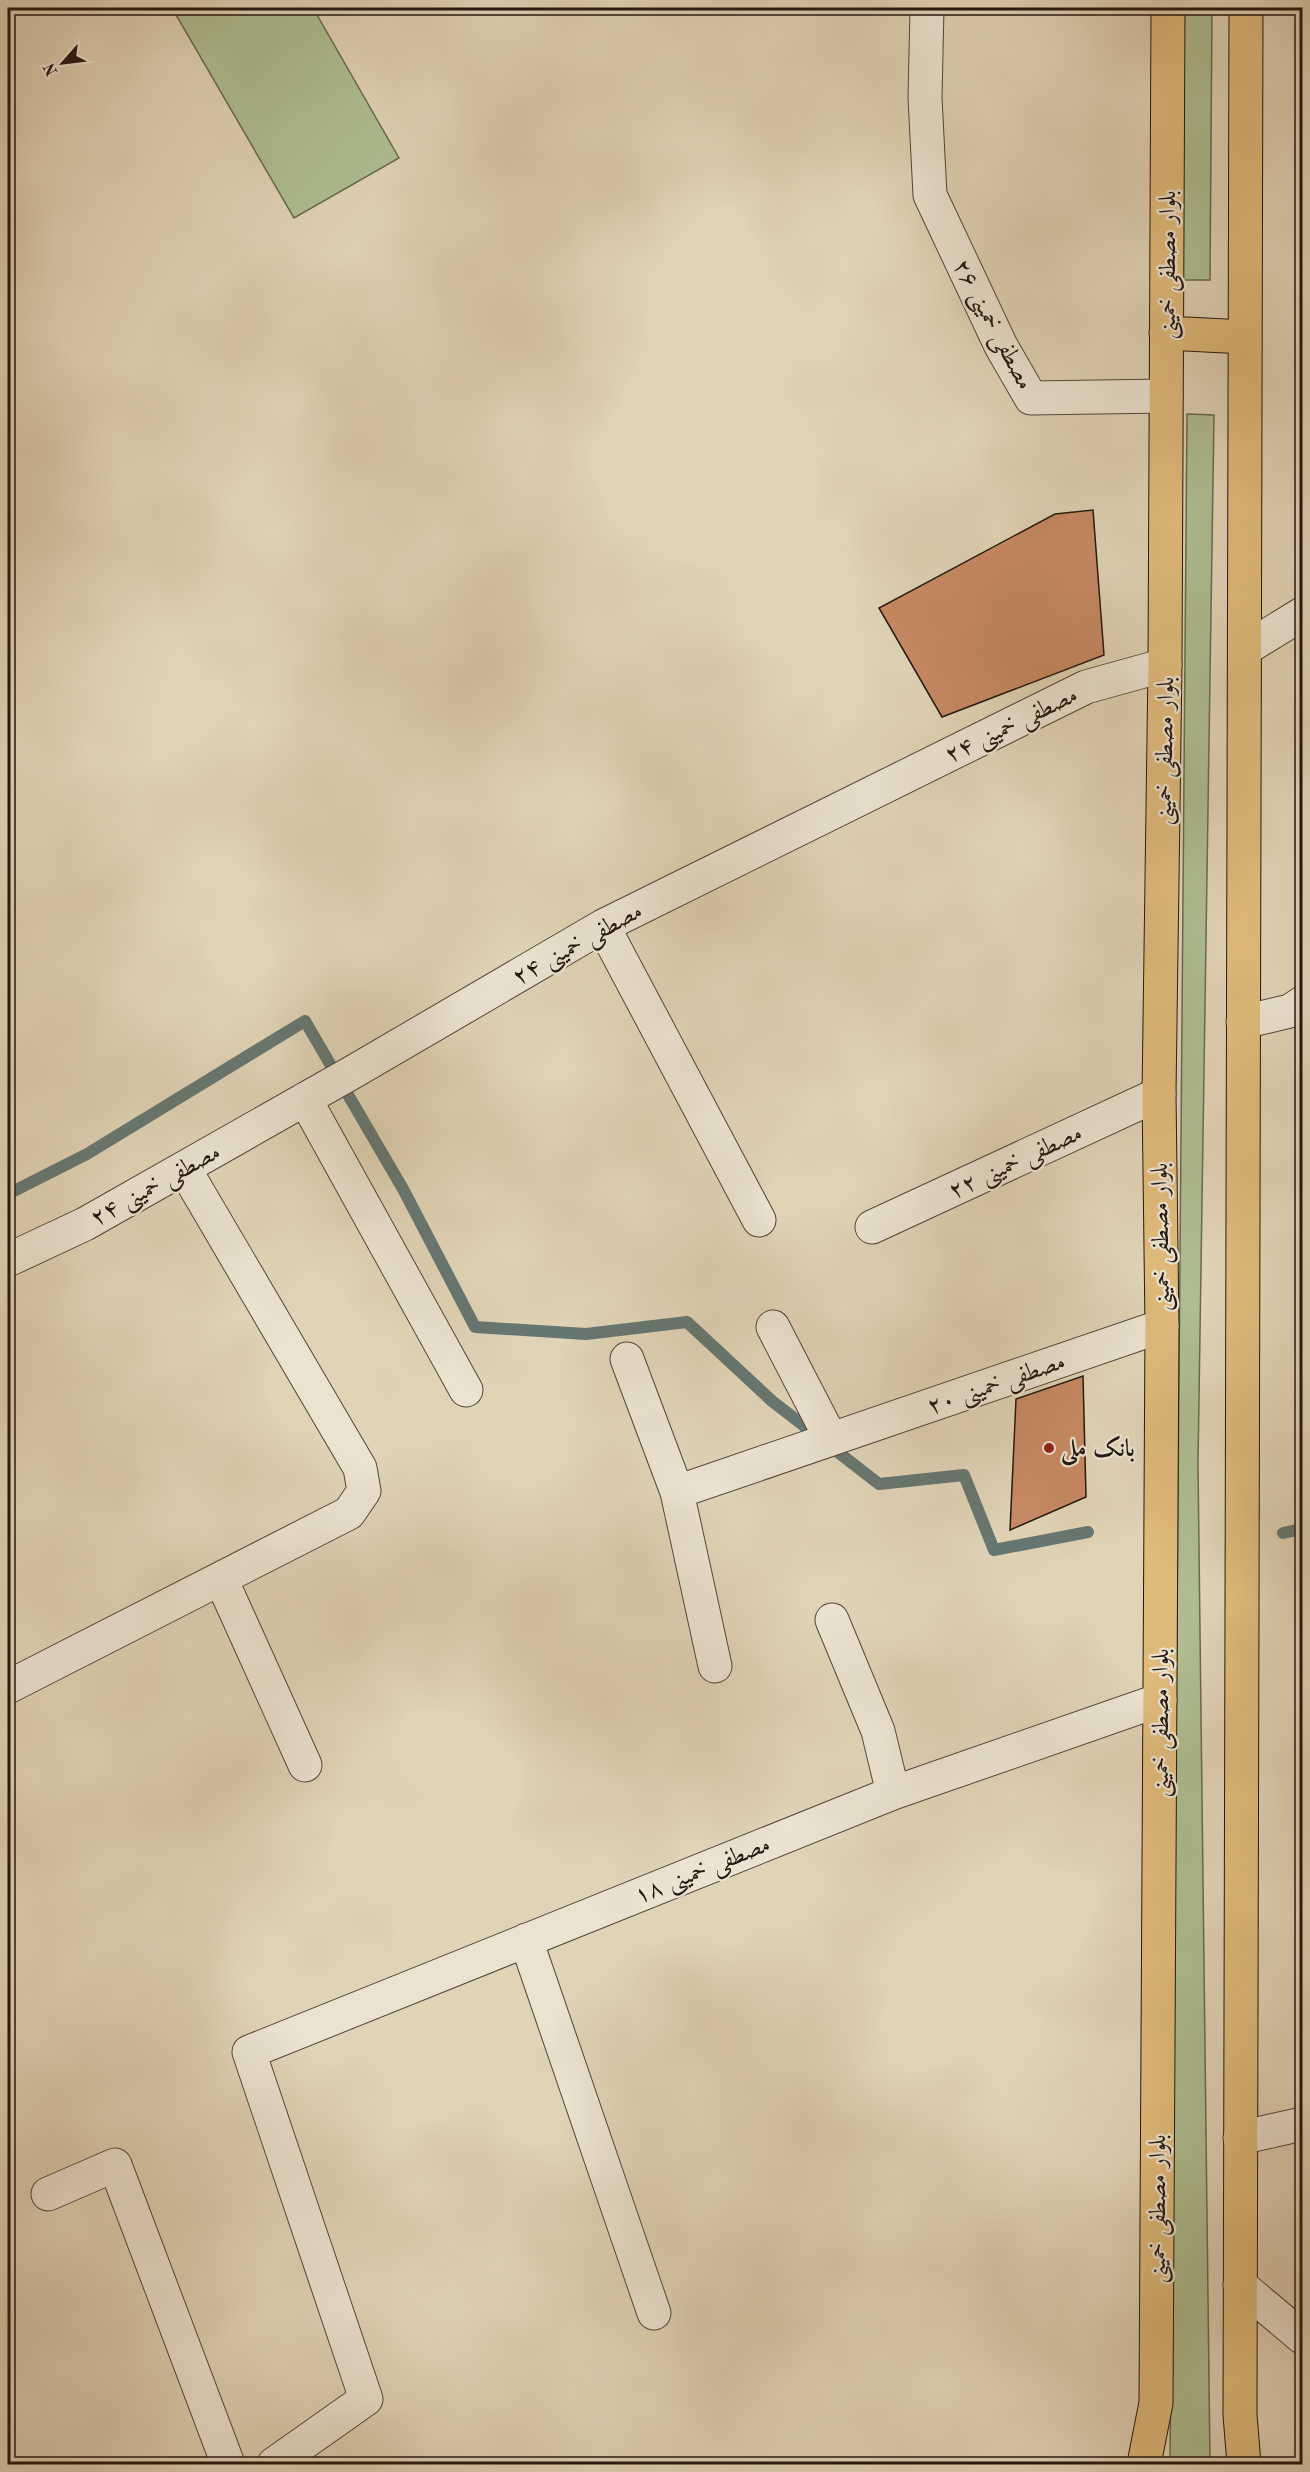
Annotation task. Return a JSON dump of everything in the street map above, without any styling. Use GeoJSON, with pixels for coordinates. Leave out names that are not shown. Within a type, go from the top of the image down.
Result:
{"type":"FeatureCollection","features":[{"type":"Feature","properties":{"kind":"main road","name":"بلوار مصطفی خمینی"},"geometry":{"type":"LineString","coordinates":[[1144,2464],[1156,2403],[1162,1326],[1159,1094],[1165,665],[1168,8]]}},
{"type":"Feature","properties":{"kind":"main road"},"geometry":{"type":"LineString","coordinates":[[1244,2464],[1240,2415],[1240,2138],[1246,8]]}},
{"type":"Feature","properties":{"kind":"main road"},"geometry":{"type":"LineString","coordinates":[[1166,333],[1245,337]]}},
{"type":"Feature","properties":{"kind":"street","name":"مصطفی خمینی ۲۶"},"geometry":{"type":"LineString","coordinates":[[927,8],[925,98],[930,195],[1001,346],[1031,398],[1166,396]]}},
{"type":"Feature","properties":{"kind":"street"},"geometry":{"type":"LineString","coordinates":[[1245,649],[1302,614]]}},
{"type":"Feature","properties":{"kind":"street","name":"مصطفی خمینی ۲۴"},"geometry":{"type":"LineString","coordinates":[[8,1260],[85,1224],[603,926],[1086,687],[1165,665]]}},
{"type":"Feature","properties":{"kind":"street"},"geometry":{"type":"LineString","coordinates":[[603,926],[759,1220]]}},
{"type":"Feature","properties":{"kind":"street"},"geometry":{"type":"LineString","coordinates":[[1243,1022],[1290,1011],[1302,1003]]}},
{"type":"Feature","properties":{"kind":"street","name":"مصطفی خمینی ۲۲"},"geometry":{"type":"LineString","coordinates":[[872,1227],[1159,1094]]}},
{"type":"Feature","properties":{"kind":"street"},"geometry":{"type":"LineString","coordinates":[[305,1099],[466,1390]]}},
{"type":"Feature","properties":{"kind":"street"},"geometry":{"type":"LineString","coordinates":[[8,1687],[349,1513],[364,1491],[360,1468],[184,1168]]}},
{"type":"Feature","properties":{"kind":"street","name":"مصطفی خمینی ۲۰"},"geometry":{"type":"LineString","coordinates":[[676,1492],[1162,1326]]}},
{"type":"Feature","properties":{"kind":"street"},"geometry":{"type":"LineString","coordinates":[[773,1327],[831,1439]]}},
{"type":"Feature","properties":{"kind":"street"},"geometry":{"type":"LineString","coordinates":[[627,1359],[676,1492],[715,1666]]}},
{"type":"Feature","properties":{"kind":"street"},"geometry":{"type":"LineString","coordinates":[[221,1579],[305,1765]]}},
{"type":"Feature","properties":{"kind":"street"},"geometry":{"type":"LineString","coordinates":[[832,1620],[878,1731],[893,1793]]}},
{"type":"Feature","properties":{"kind":"street","name":"مصطفی خمینی ۱۸"},"geometry":{"type":"LineString","coordinates":[[274,2464],[366,2399],[249,2052],[893,1793],[1160,1700]]}},
{"type":"Feature","properties":{"kind":"street"},"geometry":{"type":"LineString","coordinates":[[526,1940],[654,2313]]}},
{"type":"Feature","properties":{"kind":"street"},"geometry":{"type":"LineString","coordinates":[[1240,2138],[1302,2124]]}},
{"type":"Feature","properties":{"kind":"street"},"geometry":{"type":"LineString","coordinates":[[48,2194],[115,2165],[228,2464]]}},
{"type":"Feature","properties":{"kind":"street"},"geometry":{"type":"LineString","coordinates":[[1240,2285],[1302,2337]]}},
{"type":"Feature","properties":{"kind":"green space"},"geometry":{"type":"Polygon","coordinates":[[[172,8],[313,8],[399,158],[294,218],[172,8]]]}},
{"type":"Feature","properties":{"kind":"green space"},"geometry":{"type":"Polygon","coordinates":[[[1184,8],[1212,8],[1210,280],[1182,280],[1184,8]]]}},
{"type":"Feature","properties":{"kind":"green space"},"geometry":{"type":"Polygon","coordinates":[[[1187,414],[1214,415],[1198,1464],[1210,2464],[1170,2464],[1187,414]]]}},
{"type":"Feature","properties":{"kind":"building"},"geometry":{"type":"Polygon","coordinates":[[[1093,510],[1104,655],[942,717],[879,608],[1055,514],[1093,510]]]}},
{"type":"Feature","properties":{"kind":"building","name":"بانک ملی"},"geometry":{"type":"Polygon","coordinates":[[[1083,1376],[1086,1497],[1010,1530],[1016,1399],[1083,1376]]]}},
{"type":"Feature","properties":{"kind":"waterway"},"geometry":{"type":"LineString","coordinates":[[8,1194],[87,1154],[305,1021],[403,1189],[475,1327],[586,1334],[687,1322],[772,1401],[879,1484],[964,1475],[994,1550],[1088,1532]]}},
{"type":"Feature","properties":{"kind":"waterway"},"geometry":{"type":"LineString","coordinates":[[1283,1533],[1302,1529]]}},
{"type":"Feature","properties":{"kind":"place","name":"بانک ملی"},"geometry":{"type":"Point","coordinates":[1049,1448]}}]}
